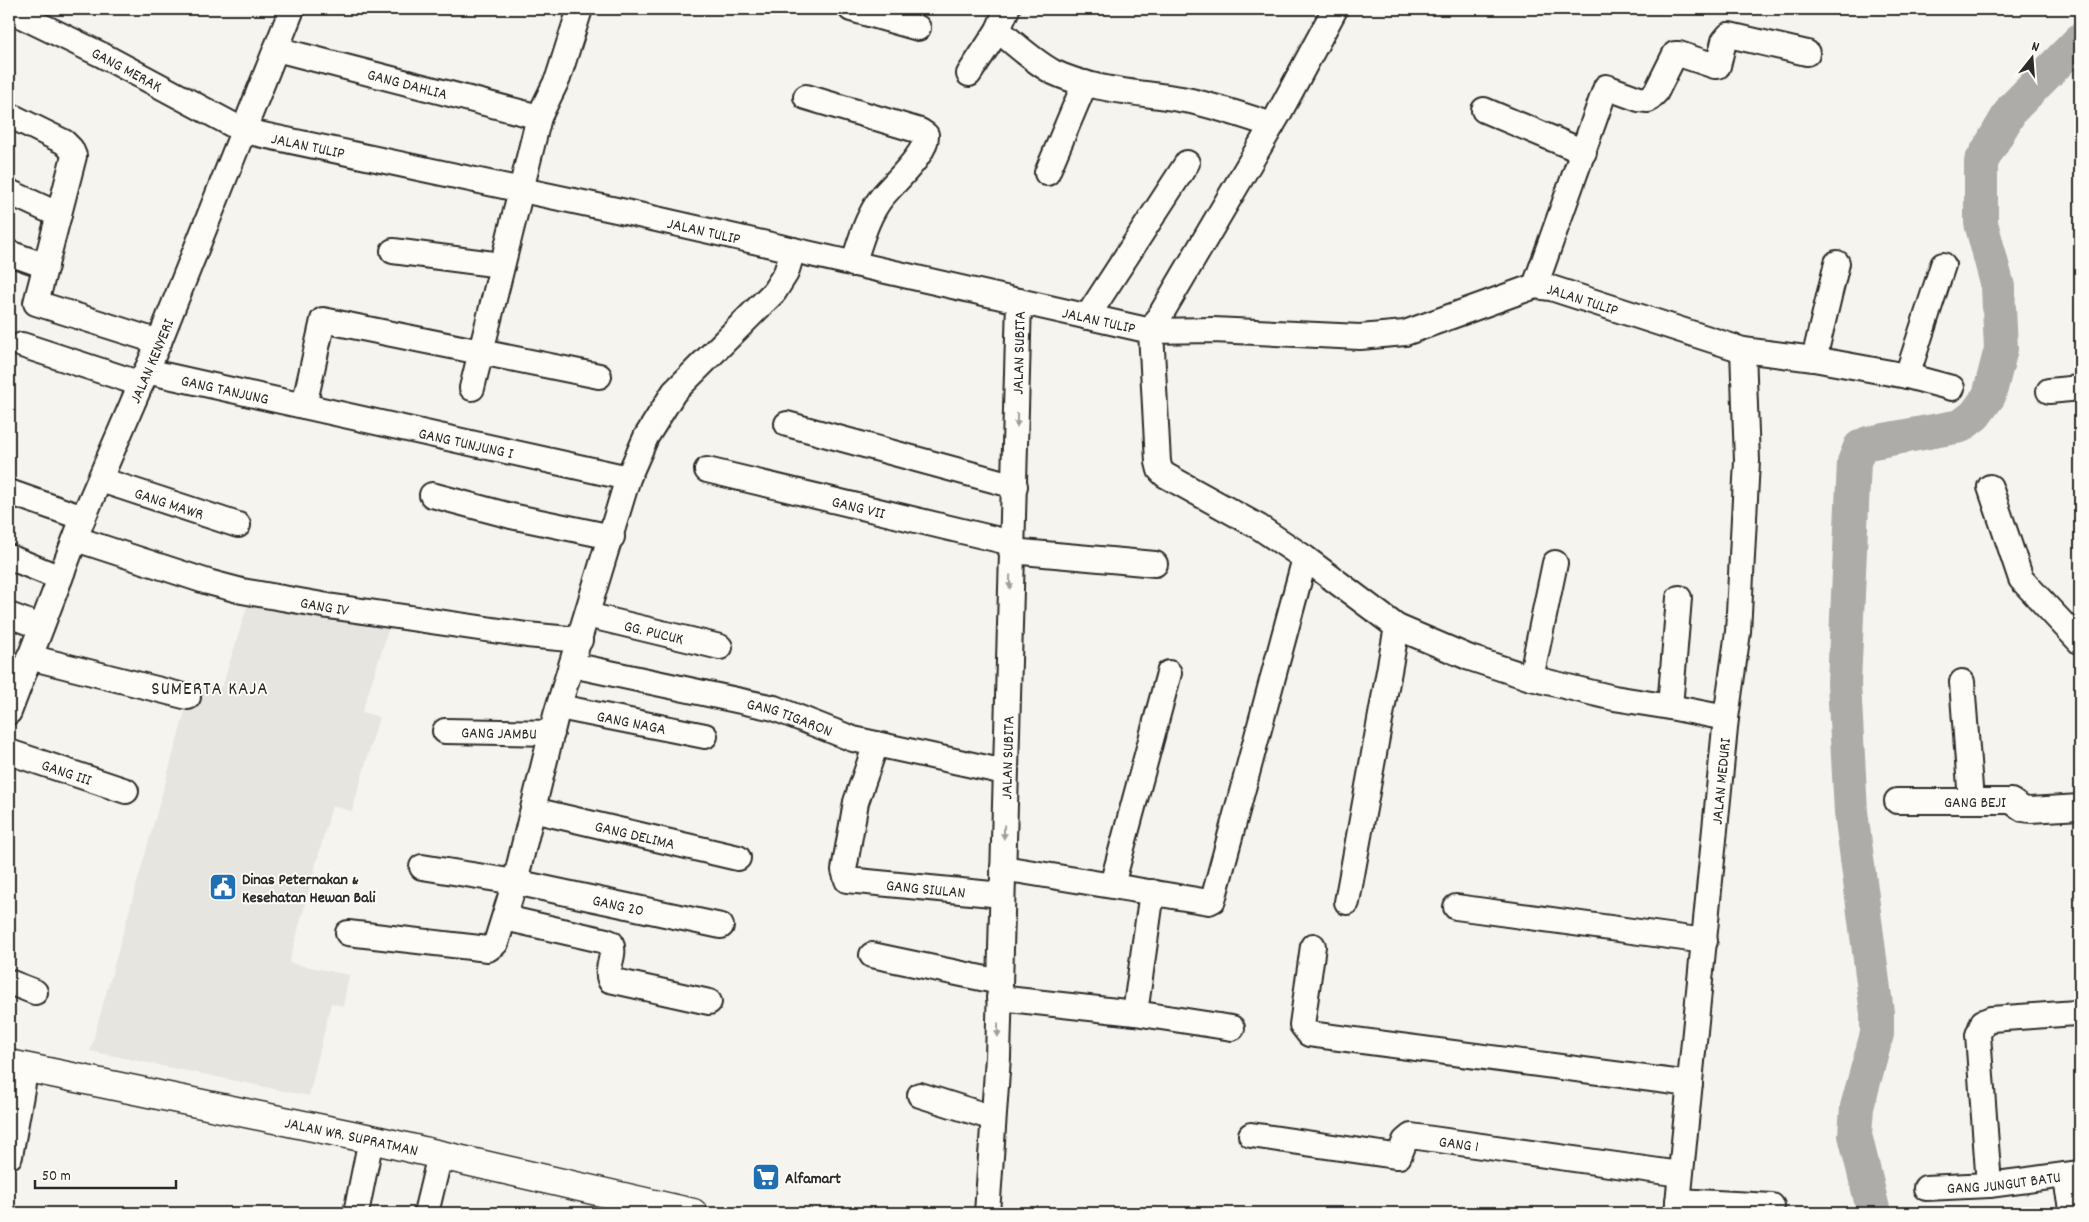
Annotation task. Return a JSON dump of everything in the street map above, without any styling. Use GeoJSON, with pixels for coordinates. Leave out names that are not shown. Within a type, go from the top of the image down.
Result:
{"type":"FeatureCollection","features":[{"type":"Feature","properties":{"kind":"main road","name":"JALAN WR. SUPRATMAN"},"geometry":{"type":"LineString","coordinates":[[17,1066],[440,1155],[692,1213]]}},
{"type":"Feature","properties":{"kind":"street","name":"JALAN KENYERI"},"geometry":{"type":"LineString","coordinates":[[9,712],[60,578],[159,342],[292,9]]}},
{"type":"Feature","properties":{"kind":"street"},"geometry":{"type":"LineString","coordinates":[[472,388],[539,117],[558,78],[580,9]]}},
{"type":"Feature","properties":{"kind":"street"},"geometry":{"type":"LineString","coordinates":[[851,9],[918,28]]}},
{"type":"Feature","properties":{"kind":"street"},"geometry":{"type":"LineString","coordinates":[[1335,9],[1272,125],[1151,331],[1160,470],[1165,475],[1259,527],[1305,558],[1396,627],[1470,658],[1531,678],[1614,698],[1726,718]]}},
{"type":"Feature","properties":{"kind":"street","name":"GANG MERAK"},"geometry":{"type":"LineString","coordinates":[[9,10],[102,54],[244,131]]}},
{"type":"Feature","properties":{"kind":"street"},"geometry":{"type":"LineString","coordinates":[[968,74],[1003,19],[1040,64],[1055,73],[1085,83],[1191,102],[1272,125]]}},
{"type":"Feature","properties":{"kind":"street"},"geometry":{"type":"LineString","coordinates":[[1535,286],[1606,87],[1639,99],[1648,100],[1656,92],[1675,54],[1718,66],[1724,41],[1729,35],[1807,53]]}},
{"type":"Feature","properties":{"kind":"street","name":"GANG DAHLIA"},"geometry":{"type":"LineString","coordinates":[[276,49],[539,117]]}},
{"type":"Feature","properties":{"kind":"street"},"geometry":{"type":"LineString","coordinates":[[1047,173],[1085,83]]}},
{"type":"Feature","properties":{"kind":"street"},"geometry":{"type":"LineString","coordinates":[[806,97],[926,135],[926,141],[918,155],[881,198],[866,223],[853,264]]}},
{"type":"Feature","properties":{"kind":"street"},"geometry":{"type":"LineString","coordinates":[[1484,110],[1584,152]]}},
{"type":"Feature","properties":{"kind":"street"},"geometry":{"type":"LineString","coordinates":[[9,115],[64,142],[71,148],[74,156],[36,303],[159,342]]}},
{"type":"Feature","properties":{"kind":"street","name":"JALAN TULIP"},"geometry":{"type":"LineString","coordinates":[[244,131],[793,250],[1151,331],[1213,330],[1360,337],[1405,333],[1535,286],[1550,288],[1743,350],[1814,358],[1907,376],[1952,388]]}},
{"type":"Feature","properties":{"kind":"street"},"geometry":{"type":"LineString","coordinates":[[1088,317],[1187,163]]}},
{"type":"Feature","properties":{"kind":"street"},"geometry":{"type":"LineString","coordinates":[[9,192],[60,215]]}},
{"type":"Feature","properties":{"kind":"street"},"geometry":{"type":"LineString","coordinates":[[348,933],[488,949],[496,943],[515,882],[558,707],[612,537],[628,478],[661,409],[674,392],[774,292],[786,274],[793,250]]}},
{"type":"Feature","properties":{"kind":"street"},"geometry":{"type":"LineString","coordinates":[[393,251],[501,265]]}},
{"type":"Feature","properties":{"kind":"street"},"geometry":{"type":"LineString","coordinates":[[9,254],[46,266]]}},
{"type":"Feature","properties":{"kind":"street"},"geometry":{"type":"LineString","coordinates":[[1814,358],[1837,264]]}},
{"type":"Feature","properties":{"kind":"street"},"geometry":{"type":"LineString","coordinates":[[1907,376],[1943,264]]}},
{"type":"Feature","properties":{"kind":"street","name":"JALAN SUBITA"},"geometry":{"type":"LineString","coordinates":[[988,1213],[998,1057],[1019,301]]}},
{"type":"Feature","properties":{"kind":"street"},"geometry":{"type":"LineString","coordinates":[[304,406],[323,320],[599,376]]}},
{"type":"Feature","properties":{"kind":"street","name":"GANG TANJUNG"},"geometry":{"type":"LineString","coordinates":[[22,345],[106,372],[304,406]]}},
{"type":"Feature","properties":{"kind":"street","name":"JALAN MEDURI"},"geometry":{"type":"LineString","coordinates":[[1677,1207],[1726,718],[1738,632],[1747,461],[1743,350]]}},
{"type":"Feature","properties":{"kind":"street"},"geometry":{"type":"LineString","coordinates":[[2049,391],[2080,388]]}},
{"type":"Feature","properties":{"kind":"street","name":"GANG TUNJUNG I"},"geometry":{"type":"LineString","coordinates":[[304,406],[628,478]]}},
{"type":"Feature","properties":{"kind":"street"},"geometry":{"type":"LineString","coordinates":[[787,424],[1015,486]]}},
{"type":"Feature","properties":{"kind":"street","name":"GANG VII"},"geometry":{"type":"LineString","coordinates":[[707,470],[1011,547],[1155,564]]}},
{"type":"Feature","properties":{"kind":"street","name":"GANG MAWR"},"geometry":{"type":"LineString","coordinates":[[101,480],[238,524]]}},
{"type":"Feature","properties":{"kind":"street"},"geometry":{"type":"LineString","coordinates":[[1990,487],[2021,579],[2080,642]]}},
{"type":"Feature","properties":{"kind":"street","name":"GANG IV"},"geometry":{"type":"LineString","coordinates":[[9,492],[80,529],[208,582],[242,591],[527,635],[580,640]]}},
{"type":"Feature","properties":{"kind":"street"},"geometry":{"type":"LineString","coordinates":[[432,495],[470,506],[612,537]]}},
{"type":"Feature","properties":{"kind":"street"},"geometry":{"type":"LineString","coordinates":[[9,557],[60,578]]}},
{"type":"Feature","properties":{"kind":"street"},"geometry":{"type":"LineString","coordinates":[[1003,868],[1209,902],[1215,897],[1305,558]]}},
{"type":"Feature","properties":{"kind":"street"},"geometry":{"type":"LineString","coordinates":[[1531,678],[1555,562]]}},
{"type":"Feature","properties":{"kind":"street"},"geometry":{"type":"LineString","coordinates":[[1670,707],[1679,598]]}},
{"type":"Feature","properties":{"kind":"street"},"geometry":{"type":"LineString","coordinates":[[9,615],[41,628]]}},
{"type":"Feature","properties":{"kind":"street","name":"GG. PUCUK"},"geometry":{"type":"LineString","coordinates":[[588,615],[720,647]]}},
{"type":"Feature","properties":{"kind":"street"},"geometry":{"type":"LineString","coordinates":[[1347,902],[1396,627]]}},
{"type":"Feature","properties":{"kind":"street"},"geometry":{"type":"LineString","coordinates":[[29,656],[188,697]]}},
{"type":"Feature","properties":{"kind":"street","name":"GANG TIGARON"},"geometry":{"type":"LineString","coordinates":[[572,665],[774,708],[842,735],[1005,772]]}},
{"type":"Feature","properties":{"kind":"street"},"geometry":{"type":"LineString","coordinates":[[1112,886],[1169,673]]}},
{"type":"Feature","properties":{"kind":"street"},"geometry":{"type":"LineString","coordinates":[[1962,682],[1971,801]]}},
{"type":"Feature","properties":{"kind":"street","name":"GANG NAGA"},"geometry":{"type":"LineString","coordinates":[[558,707],[705,736]]}},
{"type":"Feature","properties":{"kind":"street","name":"GANG JAMBU"},"geometry":{"type":"LineString","coordinates":[[445,731],[552,733]]}},
{"type":"Feature","properties":{"kind":"street","name":"GANG SIULAN"},"geometry":{"type":"LineString","coordinates":[[876,744],[856,802],[844,873],[847,880],[1002,895]]}},
{"type":"Feature","properties":{"kind":"street","name":"GANG III"},"geometry":{"type":"LineString","coordinates":[[9,752],[126,790]]}},
{"type":"Feature","properties":{"kind":"street","name":"GANG BEJI"},"geometry":{"type":"LineString","coordinates":[[1897,801],[2011,801],[2023,809],[2030,810],[2080,807]]}},
{"type":"Feature","properties":{"kind":"street","name":"GANG DELIMA"},"geometry":{"type":"LineString","coordinates":[[533,810],[738,858]]}},
{"type":"Feature","properties":{"kind":"street","name":"GANG 20"},"geometry":{"type":"LineString","coordinates":[[422,867],[515,882],[721,926]]}},
{"type":"Feature","properties":{"kind":"street"},"geometry":{"type":"LineString","coordinates":[[1137,999],[1152,892]]}},
{"type":"Feature","properties":{"kind":"street"},"geometry":{"type":"LineString","coordinates":[[1456,907],[1705,941]]}},
{"type":"Feature","properties":{"kind":"street"},"geometry":{"type":"LineString","coordinates":[[505,918],[606,940],[611,943],[613,950],[608,973],[610,980],[709,1002]]}},
{"type":"Feature","properties":{"kind":"street"},"geometry":{"type":"LineString","coordinates":[[1313,946],[1302,1025],[1309,1034],[1690,1084]]}},
{"type":"Feature","properties":{"kind":"street"},"geometry":{"type":"LineString","coordinates":[[872,955],[999,990],[1232,1028]]}},
{"type":"Feature","properties":{"kind":"street"},"geometry":{"type":"LineString","coordinates":[[9,982],[36,992]]}},
{"type":"Feature","properties":{"kind":"street"},"geometry":{"type":"LineString","coordinates":[[1989,1184],[1978,1035],[1984,1022],[1990,1019],[2076,1013]]}},
{"type":"Feature","properties":{"kind":"street"},"geometry":{"type":"LineString","coordinates":[[10,1156],[17,1066]]}},
{"type":"Feature","properties":{"kind":"street"},"geometry":{"type":"LineString","coordinates":[[920,1095],[993,1118]]}},
{"type":"Feature","properties":{"kind":"street","name":"GANG 1"},"geometry":{"type":"LineString","coordinates":[[1251,1135],[1395,1156],[1398,1156],[1405,1141],[1411,1136],[1680,1174]]}},
{"type":"Feature","properties":{"kind":"street"},"geometry":{"type":"LineString","coordinates":[[356,1213],[371,1140]]}},
{"type":"Feature","properties":{"kind":"street"},"geometry":{"type":"LineString","coordinates":[[426,1213],[440,1155]]}},
{"type":"Feature","properties":{"kind":"street"},"geometry":{"type":"LineString","coordinates":[[2072,1213],[2073,1174]]}},
{"type":"Feature","properties":{"kind":"street","name":"GANG JUNGUT BATU"},"geometry":{"type":"LineString","coordinates":[[1926,1188],[1989,1184],[2073,1174]]}},
{"type":"Feature","properties":{"kind":"street"},"geometry":{"type":"LineString","coordinates":[[1677,1207],[1772,1206]]}},
{"type":"Feature","properties":{"kind":"shaded area","name":"Dinas Peternakan & Kesehatan Hewan Bali"},"geometry":{"type":"Polygon","coordinates":[[[252,591],[396,606],[362,712],[379,717],[352,811],[332,806],[289,963],[349,975],[343,1006],[331,1003],[309,1096],[90,1051],[194,680],[222,687],[252,591]]]}},
{"type":"Feature","properties":{"kind":"waterway"},"geometry":{"type":"LineString","coordinates":[[1874,1213],[1855,1135],[1857,1107],[1877,1034],[1877,1013],[1851,812],[1844,683],[1854,462],[1860,447],[1868,443],[1961,426],[1975,415],[1989,396],[2001,349],[1998,287],[1981,223],[1981,162],[2012,109],[2080,40]]}},
{"type":"Feature","properties":{"kind":"place","name":"Dinas Peternakan & Kesehatan Hewan Bali"},"geometry":{"type":"Point","coordinates":[223,887]}},
{"type":"Feature","properties":{"kind":"place","name":"Alfamart"},"geometry":{"type":"Point","coordinates":[766,1177]}},
{"type":"Feature","properties":{"kind":"district","name":"SUMERTA KAJA"},"geometry":{"type":"Point","coordinates":[210,687]}}]}
